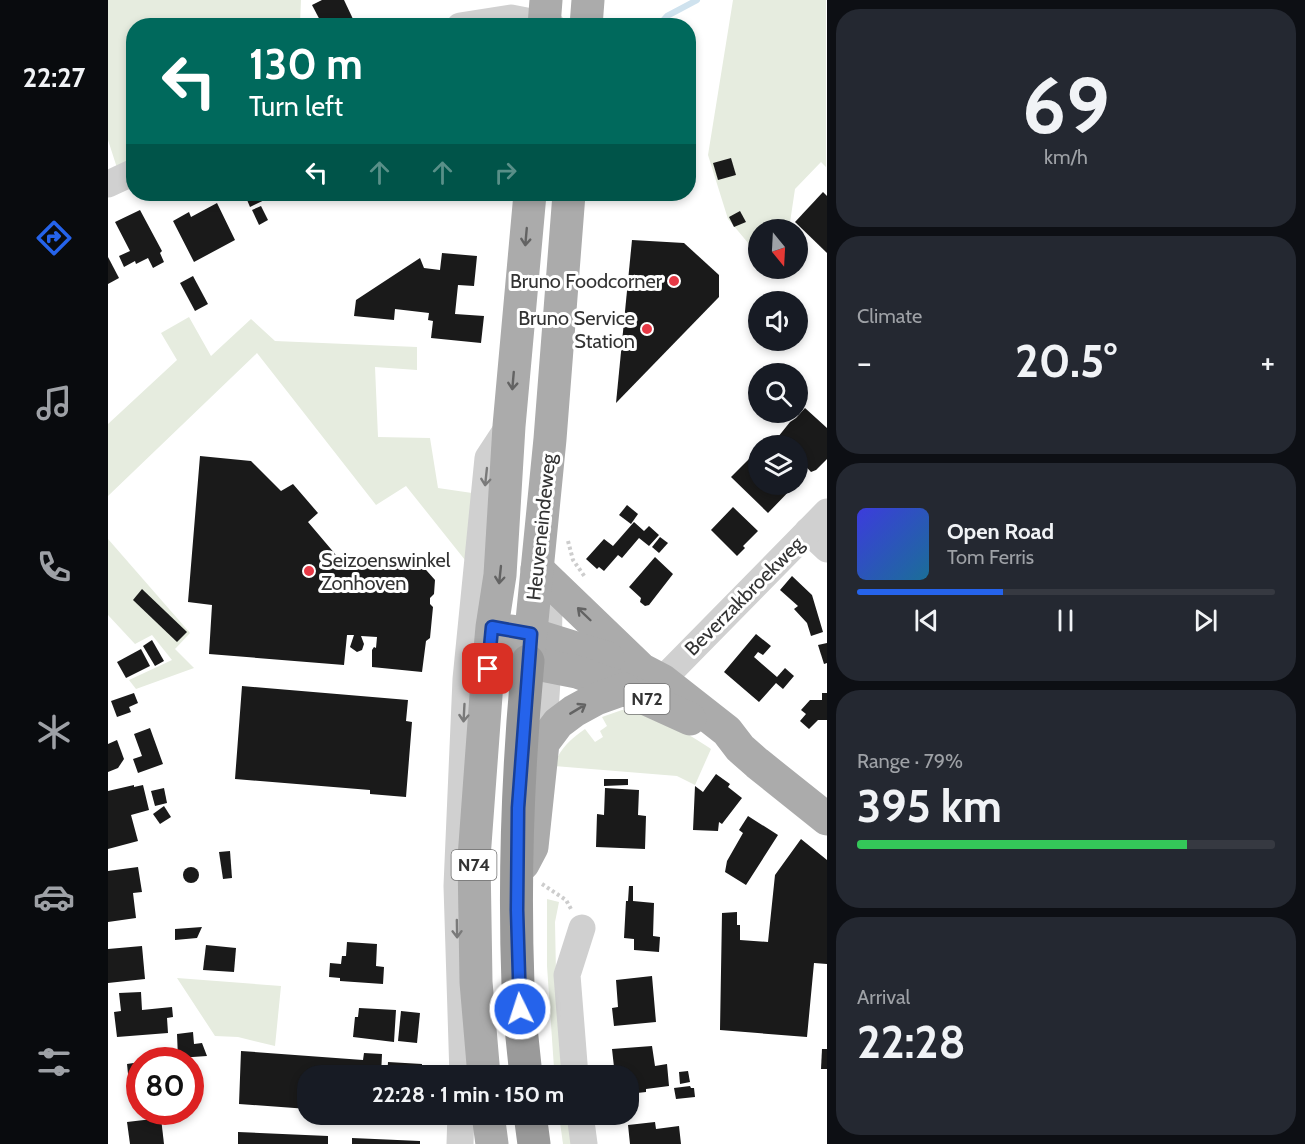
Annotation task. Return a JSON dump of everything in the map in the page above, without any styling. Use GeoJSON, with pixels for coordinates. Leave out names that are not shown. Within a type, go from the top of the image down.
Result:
{"type":"FeatureCollection","features":[{"type":"Feature","properties":{"kind":"highway","name":"Heuveneindeweg"},"geometry":{"type":"LineString","coordinates":[[525,1065],[518,986],[534,882],[518,808],[539,650]]}},
{"type":"Feature","properties":{"kind":"highway"},"geometry":{"type":"LineString","coordinates":[[531,1125],[534,1144]]}},
{"type":"Feature","properties":{"kind":"main road"},"geometry":{"type":"LineString","coordinates":[[587,18],[588,0]]}},
{"type":"Feature","properties":{"kind":"main road","name":"Heuveneindeweg"},"geometry":{"type":"LineString","coordinates":[[483,1065],[476,982],[474,858],[491,641],[500,575],[509,426],[529,201]]}},
{"type":"Feature","properties":{"kind":"main road","name":"Heuveneindeweg"},"geometry":{"type":"LineString","coordinates":[[539,650],[537,568],[568,201]]}},
{"type":"Feature","properties":{"kind":"main road","name":"N72"},"geometry":{"type":"LineString","coordinates":[[537,568],[642,679],[728,731],[740,748],[826,819]]}},
{"type":"Feature","properties":{"kind":"main road"},"geometry":{"type":"LineString","coordinates":[[491,641],[539,650],[642,679]]}},
{"type":"Feature","properties":{"kind":"main road"},"geometry":{"type":"LineString","coordinates":[[543,743],[558,723],[574,711],[642,679]]}},
{"type":"Feature","properties":{"kind":"main road","name":"N74"},"geometry":{"type":"LineString","coordinates":[[534,882],[532,847],[543,743]]}},
{"type":"Feature","properties":{"kind":"main road"},"geometry":{"type":"LineString","coordinates":[[489,1125],[492,1144]]}},
{"type":"Feature","properties":{"kind":"street"},"geometry":{"type":"LineString","coordinates":[[108,183],[126,175]]}},
{"type":"Feature","properties":{"kind":"street","name":"Heuveneindeweg"},"geometry":{"type":"LineString","coordinates":[[463,1065],[456,885],[466,680],[488,458],[509,426]]}},
{"type":"Feature","properties":{"kind":"street","name":"Beverzakbroekweg"},"geometry":{"type":"LineString","coordinates":[[642,679],[817,540],[826,512]]}},
{"type":"Feature","properties":{"kind":"street","name":"N74"},"geometry":{"type":"LineString","coordinates":[[539,650],[543,743]]}},
{"type":"Feature","properties":{"kind":"street"},"geometry":{"type":"LineString","coordinates":[[574,1065],[567,975],[582,928]]}},
{"type":"Feature","properties":{"kind":"street"},"geometry":{"type":"LineString","coordinates":[[460,1144],[461,1125]]}},
{"type":"Feature","properties":{"kind":"street"},"geometry":{"type":"LineString","coordinates":[[581,1125],[584,1144]]}},
{"type":"Feature","properties":{"kind":"path"},"geometry":{"type":"LineString","coordinates":[[534,882],[566,900]]}},
{"type":"Feature","properties":{"kind":"shaded area"},"geometry":{"type":"Polygon","coordinates":[[[108,0],[301,0],[300,18],[126,18],[126,167],[118,171],[108,140],[108,0]]]}},
{"type":"Feature","properties":{"kind":"shaded area"},"geometry":{"type":"Polygon","coordinates":[[[733,0],[826,0],[826,167],[821,162],[795,189],[790,219],[748,219],[748,243],[728,219],[708,155],[733,0]]]}},
{"type":"Feature","properties":{"kind":"shaded area"},"geometry":{"type":"Polygon","coordinates":[[[189,317],[211,356],[251,319],[275,341],[417,347],[417,370],[375,367],[378,437],[430,438],[438,488],[472,493],[465,560],[406,486],[376,505],[257,353],[108,496],[108,424],[177,360],[161,333],[189,317]]]}},
{"type":"Feature","properties":{"kind":"shaded area"},"geometry":{"type":"Polygon","coordinates":[[[108,539],[190,633],[175,649],[194,668],[136,689],[129,680],[172,660],[152,635],[135,644],[108,615],[108,539]]]}},
{"type":"Feature","properties":{"kind":"shaded area"},"geometry":{"type":"Polygon","coordinates":[[[622,710],[656,718],[711,749],[695,785],[677,776],[554,766],[562,749],[575,737],[585,729],[595,742],[603,737],[600,731],[607,726],[602,717],[622,710]]]}},
{"type":"Feature","properties":{"kind":"shaded area"},"geometry":{"type":"Polygon","coordinates":[[[547,899],[559,902],[555,922],[556,974],[563,1065],[553,1065],[547,966],[547,899]]]}},
{"type":"Feature","properties":{"kind":"shaded area"},"geometry":{"type":"Polygon","coordinates":[[[177,978],[281,986],[275,1046],[238,1037],[215,1036],[177,978]]]}},
{"type":"Feature","properties":{"kind":"shaded area"},"geometry":{"type":"Polygon","coordinates":[[[560,1125],[569,1125],[572,1144],[563,1144],[560,1125]]]}},
{"type":"Feature","properties":{"kind":"building"},"geometry":{"type":"Polygon","coordinates":[[[322,0],[344,0],[353,18],[319,18],[312,5],[322,0]]]}},
{"type":"Feature","properties":{"kind":"building"},"geometry":{"type":"Polygon","coordinates":[[[731,158],[736,175],[718,180],[713,163],[731,158]]]}},
{"type":"Feature","properties":{"kind":"building"},"geometry":{"type":"Polygon","coordinates":[[[823,192],[827,196],[827,253],[808,235],[808,219],[798,219],[823,192]]]}},
{"type":"Feature","properties":{"kind":"building"},"geometry":{"type":"Polygon","coordinates":[[[248,201],[262,201],[250,207],[248,201]]]}},
{"type":"Feature","properties":{"kind":"building"},"geometry":{"type":"Polygon","coordinates":[[[217,203],[235,240],[194,262],[173,221],[189,212],[191,217],[217,203]]]}},
{"type":"Feature","properties":{"kind":"building"},"geometry":{"type":"Polygon","coordinates":[[[261,206],[268,220],[259,225],[252,210],[261,206]]]}},
{"type":"Feature","properties":{"kind":"building"},"geometry":{"type":"Polygon","coordinates":[[[140,210],[162,251],[160,253],[164,262],[153,268],[148,258],[124,267],[119,256],[130,251],[115,222],[140,210]]]}},
{"type":"Feature","properties":{"kind":"building"},"geometry":{"type":"Polygon","coordinates":[[[740,211],[746,222],[734,227],[729,217],[740,211]]]}},
{"type":"Feature","properties":{"kind":"building"},"geometry":{"type":"Polygon","coordinates":[[[632,240],[684,243],[719,275],[719,297],[616,403],[632,240]]]}},
{"type":"Feature","properties":{"kind":"building"},"geometry":{"type":"Polygon","coordinates":[[[442,253],[477,256],[474,286],[458,285],[455,314],[484,316],[481,343],[431,338],[433,321],[428,320],[429,313],[395,309],[394,320],[354,316],[356,300],[420,258],[424,268],[440,270],[442,253]]]}},
{"type":"Feature","properties":{"kind":"building"},"geometry":{"type":"Polygon","coordinates":[[[108,257],[119,278],[108,284],[108,257]]]}},
{"type":"Feature","properties":{"kind":"building"},"geometry":{"type":"Polygon","coordinates":[[[193,276],[208,304],[195,311],[180,283],[193,276]]]}},
{"type":"Feature","properties":{"kind":"building"},"geometry":{"type":"Polygon","coordinates":[[[808,411],[827,428],[827,459],[811,472],[808,469],[808,435],[780,435],[789,423],[808,423],[808,411]]]}},
{"type":"Feature","properties":{"kind":"building","name":"Seizoenswinkel Zonhoven"},"geometry":{"type":"Polygon","coordinates":[[[200,456],[251,461],[281,491],[293,484],[318,513],[308,522],[336,555],[419,562],[435,580],[434,594],[430,598],[430,604],[433,607],[430,638],[426,641],[422,672],[372,667],[372,650],[376,648],[377,637],[361,636],[364,644],[362,650],[357,652],[350,647],[354,635],[347,635],[344,665],[209,654],[212,605],[188,602],[200,456]]]}},
{"type":"Feature","properties":{"kind":"building"},"geometry":{"type":"Polygon","coordinates":[[[748,460],[748,494],[731,477],[748,460]]]}},
{"type":"Feature","properties":{"kind":"building"},"geometry":{"type":"Polygon","coordinates":[[[750,495],[785,495],[768,513],[750,495]]]}},
{"type":"Feature","properties":{"kind":"building"},"geometry":{"type":"Polygon","coordinates":[[[627,505],[638,514],[631,524],[619,515],[627,505]]]}},
{"type":"Feature","properties":{"kind":"building"},"geometry":{"type":"Polygon","coordinates":[[[733,507],[758,531],[743,546],[745,548],[737,556],[711,530],[733,507]]]}},
{"type":"Feature","properties":{"kind":"building"},"geometry":{"type":"Polygon","coordinates":[[[634,522],[644,531],[649,526],[659,535],[649,546],[639,538],[622,558],[618,555],[604,571],[599,567],[597,569],[586,559],[604,539],[613,546],[634,522]]]}},
{"type":"Feature","properties":{"kind":"building"},"geometry":{"type":"Polygon","coordinates":[[[660,537],[668,543],[659,553],[652,547],[660,537]]]}},
{"type":"Feature","properties":{"kind":"building"},"geometry":{"type":"Polygon","coordinates":[[[655,557],[673,574],[649,605],[645,606],[640,602],[641,598],[629,587],[655,557]]]}},
{"type":"Feature","properties":{"kind":"building"},"geometry":{"type":"Polygon","coordinates":[[[792,576],[812,595],[823,632],[811,636],[807,623],[794,609],[798,606],[780,590],[792,576]]]}},
{"type":"Feature","properties":{"kind":"building"},"geometry":{"type":"Polygon","coordinates":[[[142,589],[187,632],[177,642],[133,600],[142,589]]]}},
{"type":"Feature","properties":{"kind":"building"},"geometry":{"type":"Polygon","coordinates":[[[756,634],[771,646],[763,655],[758,652],[754,657],[777,677],[785,668],[794,676],[783,689],[776,683],[759,702],[724,672],[756,634]]]}},
{"type":"Feature","properties":{"kind":"building"},"geometry":{"type":"Polygon","coordinates":[[[152,640],[164,661],[155,666],[143,646],[152,640]]]}},
{"type":"Feature","properties":{"kind":"building"},"geometry":{"type":"Polygon","coordinates":[[[827,643],[827,663],[824,664],[818,645],[827,643]]]}},
{"type":"Feature","properties":{"kind":"building"},"geometry":{"type":"Polygon","coordinates":[[[141,649],[150,666],[126,678],[117,662],[141,649]]]}},
{"type":"Feature","properties":{"kind":"building"},"geometry":{"type":"Polygon","coordinates":[[[242,686],[408,700],[406,721],[412,722],[406,797],[370,794],[370,790],[235,779],[242,686]]]}},
{"type":"Feature","properties":{"kind":"building"},"geometry":{"type":"Polygon","coordinates":[[[134,693],[138,703],[129,707],[131,712],[117,717],[111,701],[134,693]]]}},
{"type":"Feature","properties":{"kind":"building"},"geometry":{"type":"Polygon","coordinates":[[[822,693],[827,693],[827,720],[818,720],[809,729],[800,721],[806,714],[801,710],[810,700],[822,700],[822,693]]]}},
{"type":"Feature","properties":{"kind":"building"},"geometry":{"type":"Polygon","coordinates":[[[150,728],[163,764],[138,773],[133,759],[142,756],[134,734],[150,728]]]}},
{"type":"Feature","properties":{"kind":"building"},"geometry":{"type":"Polygon","coordinates":[[[117,740],[124,759],[118,768],[108,772],[108,744],[117,740]]]}},
{"type":"Feature","properties":{"kind":"building"},"geometry":{"type":"Polygon","coordinates":[[[716,774],[730,784],[728,787],[742,798],[722,824],[719,822],[718,831],[693,830],[695,786],[703,792],[716,774]]]}},
{"type":"Feature","properties":{"kind":"building"},"geometry":{"type":"Polygon","coordinates":[[[604,779],[628,779],[628,785],[604,786],[604,779]]]}},
{"type":"Feature","properties":{"kind":"building"},"geometry":{"type":"Polygon","coordinates":[[[134,785],[134,787],[143,785],[149,810],[131,815],[138,841],[108,849],[108,791],[134,785]]]}},
{"type":"Feature","properties":{"kind":"building"},"geometry":{"type":"Polygon","coordinates":[[[164,788],[167,803],[155,806],[151,791],[164,788]]]}},
{"type":"Feature","properties":{"kind":"building"},"geometry":{"type":"Polygon","coordinates":[[[605,788],[639,790],[638,815],[646,816],[645,849],[596,847],[597,814],[604,815],[605,788]]]}},
{"type":"Feature","properties":{"kind":"building"},"geometry":{"type":"Polygon","coordinates":[[[164,806],[171,817],[160,824],[153,814],[164,806]]]}},
{"type":"Feature","properties":{"kind":"building"},"geometry":{"type":"Polygon","coordinates":[[[748,816],[778,835],[746,885],[725,872],[727,861],[743,833],[739,830],[748,816]]]}},
{"type":"Feature","properties":{"kind":"building"},"geometry":{"type":"Polygon","coordinates":[[[801,839],[827,860],[827,964],[814,963],[807,1037],[720,1030],[722,913],[737,912],[740,940],[768,942],[775,875],[801,839]]]}},
{"type":"Feature","properties":{"kind":"building"},"geometry":{"type":"Polygon","coordinates":[[[230,851],[232,878],[223,879],[219,852],[230,851]]]}},
{"type":"Feature","properties":{"kind":"building"},"geometry":{"type":"Polygon","coordinates":[[[138,867],[142,892],[133,893],[136,918],[108,922],[108,871],[138,867]]]}},
{"type":"Feature","properties":{"kind":"building"},"geometry":{"type":"Polygon","coordinates":[[[191,867],[199,875],[191,883],[183,875],[191,867]]]}},
{"type":"Feature","properties":{"kind":"building"},"geometry":{"type":"Polygon","coordinates":[[[629,886],[633,886],[633,901],[654,903],[653,936],[660,937],[659,952],[634,950],[634,939],[624,938],[629,886]]]}},
{"type":"Feature","properties":{"kind":"building"},"geometry":{"type":"Polygon","coordinates":[[[202,927],[197,938],[175,940],[175,929],[202,927]]]}},
{"type":"Feature","properties":{"kind":"building"},"geometry":{"type":"Polygon","coordinates":[[[347,942],[377,944],[376,966],[384,967],[383,984],[340,981],[340,978],[329,977],[330,963],[341,964],[342,956],[346,956],[347,942]]]}},
{"type":"Feature","properties":{"kind":"building"},"geometry":{"type":"Polygon","coordinates":[[[206,945],[236,948],[234,972],[203,970],[206,945]]]}},
{"type":"Feature","properties":{"kind":"building"},"geometry":{"type":"Polygon","coordinates":[[[142,946],[145,979],[108,983],[108,949],[142,946]]]}},
{"type":"Feature","properties":{"kind":"building"},"geometry":{"type":"Polygon","coordinates":[[[652,976],[656,1022],[614,1026],[612,1008],[618,1007],[616,980],[652,976]]]}},
{"type":"Feature","properties":{"kind":"building"},"geometry":{"type":"Polygon","coordinates":[[[141,992],[142,1010],[172,1007],[173,1017],[167,1018],[168,1033],[117,1037],[114,1012],[121,1011],[119,993],[141,992]]]}},
{"type":"Feature","properties":{"kind":"building"},"geometry":{"type":"Polygon","coordinates":[[[359,1008],[396,1010],[394,1042],[353,1037],[355,1017],[358,1017],[359,1008]]]}},
{"type":"Feature","properties":{"kind":"building"},"geometry":{"type":"Polygon","coordinates":[[[401,1011],[420,1013],[417,1043],[398,1041],[401,1011]]]}},
{"type":"Feature","properties":{"kind":"building"},"geometry":{"type":"Polygon","coordinates":[[[193,1032],[194,1044],[202,1043],[204,1047],[178,1047],[177,1034],[193,1032]]]}},
{"type":"Feature","properties":{"kind":"building"},"geometry":{"type":"Polygon","coordinates":[[[652,1046],[655,1066],[667,1064],[669,1086],[646,1089],[646,1092],[639,1093],[639,1065],[614,1065],[612,1049],[652,1046]]]}},
{"type":"Feature","properties":{"kind":"building"},"geometry":{"type":"Polygon","coordinates":[[[822,1049],[827,1049],[827,1069],[821,1069],[822,1049]]]}},
{"type":"Feature","properties":{"kind":"building"},"geometry":{"type":"Polygon","coordinates":[[[241,1051],[363,1060],[364,1053],[382,1054],[381,1065],[297,1065],[297,1108],[239,1104],[241,1051]]]}},
{"type":"Feature","properties":{"kind":"building"},"geometry":{"type":"Polygon","coordinates":[[[388,1062],[422,1064],[422,1065],[388,1065],[388,1062]]]}},
{"type":"Feature","properties":{"kind":"building"},"geometry":{"type":"Polygon","coordinates":[[[688,1071],[690,1082],[680,1084],[679,1072],[688,1071]]]}},
{"type":"Feature","properties":{"kind":"building"},"geometry":{"type":"Polygon","coordinates":[[[690,1086],[694,1088],[695,1097],[676,1099],[674,1088],[690,1086]]]}},
{"type":"Feature","properties":{"kind":"building"},"geometry":{"type":"Polygon","coordinates":[[[655,1122],[656,1129],[679,1126],[681,1144],[630,1144],[628,1125],[655,1122]]]}},
{"type":"Feature","properties":{"kind":"building"},"geometry":{"type":"Polygon","coordinates":[[[127,1125],[162,1125],[164,1144],[130,1144],[127,1125]]]}},
{"type":"Feature","properties":{"kind":"building"},"geometry":{"type":"Polygon","coordinates":[[[238,1132],[328,1136],[328,1144],[238,1144],[238,1132]]]}},
{"type":"Feature","properties":{"kind":"building"},"geometry":{"type":"Polygon","coordinates":[[[352,1138],[420,1141],[420,1144],[352,1144],[352,1138]]]}},
{"type":"Feature","properties":{"kind":"waterway"},"geometry":{"type":"LineString","coordinates":[[665,18],[697,0]]}},
{"type":"Feature","properties":{"kind":"place","name":"Bruno Foodcorner"},"geometry":{"type":"Point","coordinates":[674,281]}},
{"type":"Feature","properties":{"kind":"place","name":"Bruno Service Station"},"geometry":{"type":"Point","coordinates":[647,329]}},
{"type":"Feature","properties":{"kind":"place","name":"Seizoenswinkel Zonhoven"},"geometry":{"type":"Point","coordinates":[309,571]}},
{"type":"Feature","properties":{"kind":"route"},"geometry":{"type":"LineString","coordinates":[[488,669],[492,627],[531,634],[518,808],[517,910],[520,1009]]}}]}
